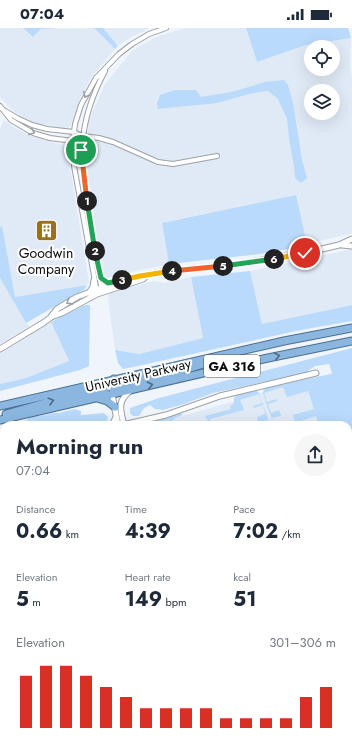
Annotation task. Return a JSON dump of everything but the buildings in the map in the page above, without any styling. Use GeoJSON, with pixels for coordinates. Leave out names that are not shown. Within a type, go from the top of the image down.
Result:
{"type":"FeatureCollection","features":[{"type":"Feature","properties":{"kind":"highway","name":"University Parkway"},"geometry":{"type":"LineString","coordinates":[[0,406],[247,349],[352,328]]}},
{"type":"Feature","properties":{"kind":"highway","name":"University Parkway"},"geometry":{"type":"LineString","coordinates":[[0,420],[268,358],[352,341]]}},
{"type":"Feature","properties":{"kind":"highway"},"geometry":{"type":"LineString","coordinates":[[112,394],[118,386],[185,370],[247,349]]}},
{"type":"Feature","properties":{"kind":"highway"},"geometry":{"type":"LineString","coordinates":[[0,416],[47,402],[104,389],[109,387],[114,379]]}},
{"type":"Feature","properties":{"kind":"highway"},"geometry":{"type":"LineString","coordinates":[[95,398],[107,401],[115,407]]}},
{"type":"Feature","properties":{"kind":"street"},"geometry":{"type":"LineString","coordinates":[[89,293],[97,278],[74,166],[74,132],[81,105],[96,78],[119,54],[149,34],[166,28]]}},
{"type":"Feature","properties":{"kind":"street"},"geometry":{"type":"LineString","coordinates":[[99,291],[85,186],[82,158],[82,136],[88,110],[95,91],[107,67]]}},
{"type":"Feature","properties":{"kind":"street"},"geometry":{"type":"LineString","coordinates":[[1,108],[11,120],[33,133],[50,138],[73,141],[82,136]]}},
{"type":"Feature","properties":{"kind":"street"},"geometry":{"type":"LineString","coordinates":[[1,108],[32,125],[47,129],[74,132],[82,136],[99,138],[113,142],[158,162],[172,164],[217,156]]}},
{"type":"Feature","properties":{"kind":"street"},"geometry":{"type":"LineString","coordinates":[[0,349],[50,318],[62,313],[114,283],[162,272],[232,265],[279,258],[339,245],[352,239]]}},
{"type":"Feature","properties":{"kind":"street"},"geometry":{"type":"LineString","coordinates":[[339,245],[352,246]]}},
{"type":"Feature","properties":{"kind":"street"},"geometry":{"type":"LineString","coordinates":[[50,318],[57,309],[77,297],[143,279],[146,276]]}},
{"type":"Feature","properties":{"kind":"street"},"geometry":{"type":"LineString","coordinates":[[97,278],[108,283],[114,283]]}},
{"type":"Feature","properties":{"kind":"street"},"geometry":{"type":"LineString","coordinates":[[140,421],[170,414],[220,396],[316,373]]}},
{"type":"Feature","properties":{"kind":"street"},"geometry":{"type":"LineString","coordinates":[[122,421],[120,406],[126,395],[133,389]]}},
{"type":"Feature","properties":{"kind":"street"},"geometry":{"type":"LineString","coordinates":[[112,394],[117,421]]}},
{"type":"Feature","properties":{"kind":"street"},"geometry":{"type":"LineString","coordinates":[[114,421],[116,416]]}},
{"type":"Feature","properties":{"kind":"shaded area"},"geometry":{"type":"Polygon","coordinates":[[[0,28],[23,28],[33,37],[41,29],[94,28],[115,49],[90,79],[81,97],[70,127],[63,128],[34,123],[13,111],[0,97],[0,28]]]}},
{"type":"Feature","properties":{"kind":"shaded area"},"geometry":{"type":"Polygon","coordinates":[[[23,28],[60,28],[41,29],[33,37],[23,28]]]}},
{"type":"Feature","properties":{"kind":"shaded area"},"geometry":{"type":"Polygon","coordinates":[[[94,28],[103,28],[118,46],[115,49],[94,28]]]}},
{"type":"Feature","properties":{"kind":"shaded area"},"geometry":{"type":"Polygon","coordinates":[[[103,28],[150,28],[118,46],[103,28]]]}},
{"type":"Feature","properties":{"kind":"shaded area"},"geometry":{"type":"Polygon","coordinates":[[[185,28],[246,28],[257,62],[304,46],[304,76],[340,76],[340,40],[338,40],[351,38],[352,233],[307,244],[296,195],[162,223],[169,264],[108,278],[102,273],[86,159],[89,120],[105,84],[132,51],[156,37],[185,28]]]}},
{"type":"Feature","properties":{"kind":"shaded area"},"geometry":{"type":"Polygon","coordinates":[[[246,28],[348,28],[351,38],[338,40],[304,40],[304,46],[257,62],[246,28]]]}},
{"type":"Feature","properties":{"kind":"shaded area"},"geometry":{"type":"Polygon","coordinates":[[[284,80],[288,85],[293,103],[302,160],[307,178],[301,183],[295,178],[287,119],[278,99],[268,91],[248,94],[217,103],[158,109],[157,104],[160,95],[175,90],[196,90],[201,97],[232,92],[265,82],[284,80]]]}},
{"type":"Feature","properties":{"kind":"shaded area"},"geometry":{"type":"Polygon","coordinates":[[[4,120],[15,128],[33,137],[64,145],[67,149],[89,282],[87,285],[15,297],[1,226],[0,227],[0,130],[4,120]]]}},
{"type":"Feature","properties":{"kind":"shaded area"},"geometry":{"type":"Polygon","coordinates":[[[296,195],[307,244],[295,248],[260,254],[169,264],[162,223],[296,195]]]}},
{"type":"Feature","properties":{"kind":"shaded area"},"geometry":{"type":"Polygon","coordinates":[[[2,226],[15,297],[87,285],[85,289],[26,323],[0,278],[0,227],[2,226]]]}},
{"type":"Feature","properties":{"kind":"shaded area"},"geometry":{"type":"Polygon","coordinates":[[[352,249],[352,305],[262,324],[250,271],[352,249]]]}},
{"type":"Feature","properties":{"kind":"shaded area"},"geometry":{"type":"Polygon","coordinates":[[[250,271],[262,324],[352,305],[352,321],[301,330],[123,369],[118,363],[115,350],[139,354],[203,338],[191,277],[250,271]]]}},
{"type":"Feature","properties":{"kind":"shaded area"},"geometry":{"type":"Polygon","coordinates":[[[191,277],[203,338],[139,354],[115,350],[108,299],[109,294],[114,291],[154,281],[164,283],[191,277]]]}},
{"type":"Feature","properties":{"kind":"shaded area"},"geometry":{"type":"Polygon","coordinates":[[[0,278],[29,327],[0,344],[0,278]]]}},
{"type":"Feature","properties":{"kind":"shaded area"},"geometry":{"type":"Polygon","coordinates":[[[85,305],[90,305],[89,366],[80,370],[0,391],[0,384],[26,378],[69,361],[51,322],[85,305]]]}},
{"type":"Feature","properties":{"kind":"shaded area"},"geometry":{"type":"Polygon","coordinates":[[[51,322],[69,361],[26,378],[0,384],[0,354],[51,322]]]}},
{"type":"Feature","properties":{"kind":"shaded area"},"geometry":{"type":"Polygon","coordinates":[[[352,348],[352,421],[318,421],[316,416],[301,421],[294,421],[293,415],[314,409],[308,391],[287,397],[283,387],[264,393],[267,402],[276,399],[277,401],[268,404],[271,413],[279,410],[281,416],[272,418],[273,421],[263,393],[264,389],[266,387],[331,374],[329,364],[315,366],[305,373],[213,393],[163,410],[155,409],[150,405],[144,408],[139,416],[133,416],[130,413],[130,408],[159,398],[352,348]]]}},
{"type":"Feature","properties":{"kind":"shaded area"},"geometry":{"type":"Polygon","coordinates":[[[352,366],[352,421],[163,421],[250,397],[272,389],[334,374],[352,366]]]}},
{"type":"Feature","properties":{"kind":"shaded area"},"geometry":{"type":"Polygon","coordinates":[[[256,390],[259,393],[269,421],[258,421],[257,417],[265,414],[263,405],[254,408],[253,406],[262,403],[259,394],[240,400],[244,410],[210,419],[210,421],[208,421],[205,416],[231,409],[230,406],[234,403],[234,398],[236,395],[256,390]]]}},
{"type":"Feature","properties":{"kind":"shaded area"},"geometry":{"type":"Polygon","coordinates":[[[75,409],[81,411],[81,415],[104,413],[108,417],[107,421],[24,421],[29,417],[75,409]]]}},
{"type":"Feature","properties":{"kind":"shaded area"},"geometry":{"type":"Polygon","coordinates":[[[180,413],[183,415],[175,418],[173,421],[151,421],[180,413]]]}},
{"type":"Feature","properties":{"kind":"taxiway"},"geometry":{"type":"LineString","coordinates":[[352,638],[352,645]]}},
{"type":"Feature","properties":{"kind":"place","name":"Goodwin Company"},"geometry":{"type":"Point","coordinates":[46,231]}},
{"type":"Feature","properties":{"kind":"route"},"geometry":{"type":"LineString","coordinates":[[81,150],[85,186],[100,277],[105,282],[114,283],[162,272],[232,265],[305,253]]}}]}
